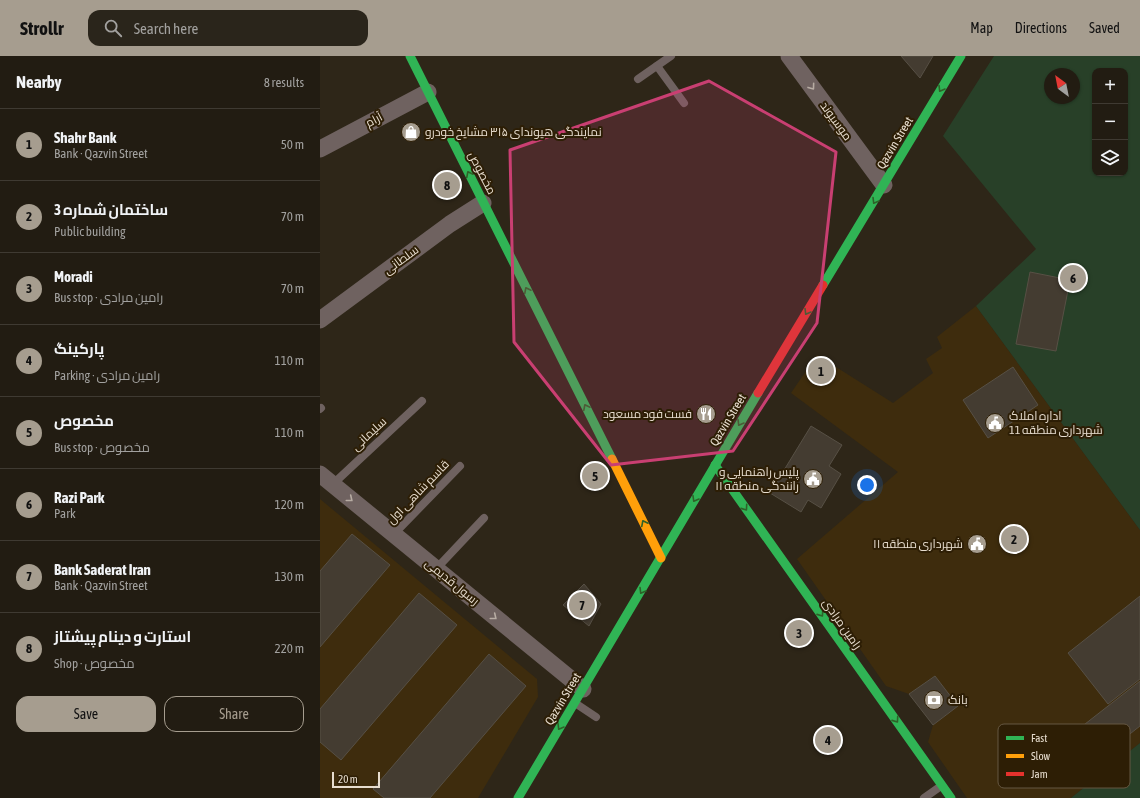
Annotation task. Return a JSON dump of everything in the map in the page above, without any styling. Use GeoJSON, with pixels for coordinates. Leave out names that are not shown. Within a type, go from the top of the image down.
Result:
{"type":"FeatureCollection","features":[{"type":"Feature","properties":{"kind":"main road","name":"مخصوص"},"geometry":{"type":"LineString","coordinates":[[410,56],[662,558]]}},
{"type":"Feature","properties":{"kind":"main road","name":"Qazvin Street"},"geometry":{"type":"LineString","coordinates":[[518,798],[662,558],[715,465],[961,56]]}},
{"type":"Feature","properties":{"kind":"main road","name":"رامین مرادی"},"geometry":{"type":"LineString","coordinates":[[715,465],[951,798]]}},
{"type":"Feature","properties":{"kind":"street","name":"موسیوند"},"geometry":{"type":"LineString","coordinates":[[789,56],[884,185]]}},
{"type":"Feature","properties":{"kind":"street","name":"آرام"},"geometry":{"type":"LineString","coordinates":[[320,149],[428,92]]}},
{"type":"Feature","properties":{"kind":"street","name":"سلطانی"},"geometry":{"type":"LineString","coordinates":[[320,320],[450,224],[483,203]]}},
{"type":"Feature","properties":{"kind":"street","name":"رسول قدیمی"},"geometry":{"type":"LineString","coordinates":[[326,479],[436,569],[579,696]]}},
{"type":"Feature","properties":{"kind":"lane"},"geometry":{"type":"LineString","coordinates":[[638,79],[671,56]]}},
{"type":"Feature","properties":{"kind":"lane"},"geometry":{"type":"LineString","coordinates":[[657,66],[684,103]]}},
{"type":"Feature","properties":{"kind":"lane","name":"سلیمانی"},"geometry":{"type":"LineString","coordinates":[[326,479],[422,401]]}},
{"type":"Feature","properties":{"kind":"lane","name":"قاسم شاهی اول"},"geometry":{"type":"LineString","coordinates":[[394,534],[460,466]]}},
{"type":"Feature","properties":{"kind":"lane"},"geometry":{"type":"LineString","coordinates":[[436,569],[484,518]]}},
{"type":"Feature","properties":{"kind":"lane"},"geometry":{"type":"LineString","coordinates":[[579,696],[596,717]]}},
{"type":"Feature","properties":{"kind":"lane"},"geometry":{"type":"LineString","coordinates":[[924,798],[942,786]]}},
{"type":"Feature","properties":{"kind":"highlighted area"},"geometry":{"type":"Polygon","coordinates":[[[709,81],[836,152],[817,323],[733,451],[611,465],[514,342],[510,150],[709,81]]]}},
{"type":"Feature","properties":{"kind":"shaded area","name":"شهرداری منطقه ۱۱"},"geometry":{"type":"Polygon","coordinates":[[[976,306],[1140,530],[1140,743],[1130,751],[1130,724],[998,724],[998,788],[1084,788],[1071,798],[967,798],[928,742],[933,725],[958,706],[935,676],[909,694],[886,686],[797,559],[898,472],[791,393],[817,355],[893,403],[933,373],[926,359],[942,348],[937,337],[976,306]]]}},
{"type":"Feature","properties":{"kind":"shaded area"},"geometry":{"type":"Polygon","coordinates":[[[320,499],[537,679],[538,697],[478,798],[320,798],[320,499]]]}},
{"type":"Feature","properties":{"kind":"green space"},"geometry":{"type":"Polygon","coordinates":[[[994,56],[1140,56],[1140,530],[976,306],[1036,249],[943,136],[994,56]]]}},
{"type":"Feature","properties":{"kind":"green space"},"geometry":{"type":"Polygon","coordinates":[[[1140,743],[1140,798],[1071,798],[1084,788],[1130,788],[1130,751],[1140,743]]]}},
{"type":"Feature","properties":{"kind":"building"},"geometry":{"type":"Polygon","coordinates":[[[901,56],[933,56],[920,78],[901,56]]]}},
{"type":"Feature","properties":{"kind":"building"},"geometry":{"type":"Polygon","coordinates":[[[1030,272],[1070,280],[1056,351],[1016,344],[1030,272]]]}},
{"type":"Feature","properties":{"kind":"building"},"geometry":{"type":"Polygon","coordinates":[[[1013,367],[1038,405],[988,438],[963,400],[1013,367]]]}},
{"type":"Feature","properties":{"kind":"building"},"geometry":{"type":"Polygon","coordinates":[[[811,426],[842,445],[829,466],[841,474],[821,508],[808,500],[801,512],[770,493],[811,426]]]}},
{"type":"Feature","properties":{"kind":"building"},"geometry":{"type":"Polygon","coordinates":[[[352,534],[390,565],[320,647],[320,571],[352,534]]]}},
{"type":"Feature","properties":{"kind":"building"},"geometry":{"type":"Polygon","coordinates":[[[584,584],[601,604],[589,626],[563,605],[584,584]]]}},
{"type":"Feature","properties":{"kind":"building"},"geometry":{"type":"Polygon","coordinates":[[[419,593],[457,625],[341,760],[320,742],[320,709],[419,593]]]}},
{"type":"Feature","properties":{"kind":"building"},"geometry":{"type":"Polygon","coordinates":[[[1140,596],[1140,679],[1108,704],[1068,653],[1140,596]]]}},
{"type":"Feature","properties":{"kind":"building"},"geometry":{"type":"Polygon","coordinates":[[[489,654],[526,686],[430,798],[384,798],[373,789],[489,654]]]}},
{"type":"Feature","properties":{"kind":"building","name":"بانک"},"geometry":{"type":"Polygon","coordinates":[[[935,676],[958,706],[933,725],[909,694],[935,676]]]}},
{"type":"Feature","properties":{"kind":"building"},"geometry":{"type":"Polygon","coordinates":[[[1140,681],[1140,726],[1130,734],[1130,724],[1085,724],[1140,681]]]}},
{"type":"Feature","properties":{"kind":"traffic: fast"},"geometry":{"type":"LineString","coordinates":[[410,56],[612,459]]}},
{"type":"Feature","properties":{"kind":"traffic: fast"},"geometry":{"type":"LineString","coordinates":[[823,285],[961,56]]}},
{"type":"Feature","properties":{"kind":"traffic: fast"},"geometry":{"type":"LineString","coordinates":[[518,798],[758,393]]}},
{"type":"Feature","properties":{"kind":"traffic: fast"},"geometry":{"type":"LineString","coordinates":[[715,465],[951,798]]}},
{"type":"Feature","properties":{"kind":"traffic: slow"},"geometry":{"type":"LineString","coordinates":[[612,459],[661,558]]}},
{"type":"Feature","properties":{"kind":"traffic: jam"},"geometry":{"type":"LineString","coordinates":[[758,393],[823,285]]}},
{"type":"Feature","properties":{"kind":"place","name":"نمایندگی هیوندای ۳۱۵ مشایخ خودرو"},"geometry":{"type":"Point","coordinates":[411,132]}},
{"type":"Feature","properties":{"kind":"place","name":"استارت و دینام پیشتاز"},"geometry":{"type":"Point","coordinates":[447,185]}},
{"type":"Feature","properties":{"kind":"place","name":"Razi Park"},"geometry":{"type":"Point","coordinates":[1073,278]}},
{"type":"Feature","properties":{"kind":"place","name":"Shahr Bank"},"geometry":{"type":"Point","coordinates":[821,371]}},
{"type":"Feature","properties":{"kind":"place","name":"فست فود مسعود"},"geometry":{"type":"Point","coordinates":[706,414]}},
{"type":"Feature","properties":{"kind":"place","name":"اداره املاک شهرداری منطقه 11"},"geometry":{"type":"Point","coordinates":[995,423]}},
{"type":"Feature","properties":{"kind":"place","name":"مخصوص"},"geometry":{"type":"Point","coordinates":[595,476]}},
{"type":"Feature","properties":{"kind":"place","name":"پلیس راهنمایی و رانندگی منطقه ۱۱"},"geometry":{"type":"Point","coordinates":[813,479]}},
{"type":"Feature","properties":{"kind":"place","name":"ساختمان شماره 3"},"geometry":{"type":"Point","coordinates":[1014,539]}},
{"type":"Feature","properties":{"kind":"place","name":"شهرداری منطقه ۱۱"},"geometry":{"type":"Point","coordinates":[977,544]}},
{"type":"Feature","properties":{"kind":"place","name":"Bank Saderat Iran"},"geometry":{"type":"Point","coordinates":[582,605]}},
{"type":"Feature","properties":{"kind":"place","name":"Moradi"},"geometry":{"type":"Point","coordinates":[799,633]}},
{"type":"Feature","properties":{"kind":"place","name":"بانک"},"geometry":{"type":"Point","coordinates":[934,700]}},
{"type":"Feature","properties":{"kind":"place","name":"پارکینگ"},"geometry":{"type":"Point","coordinates":[828,740]}}]}
